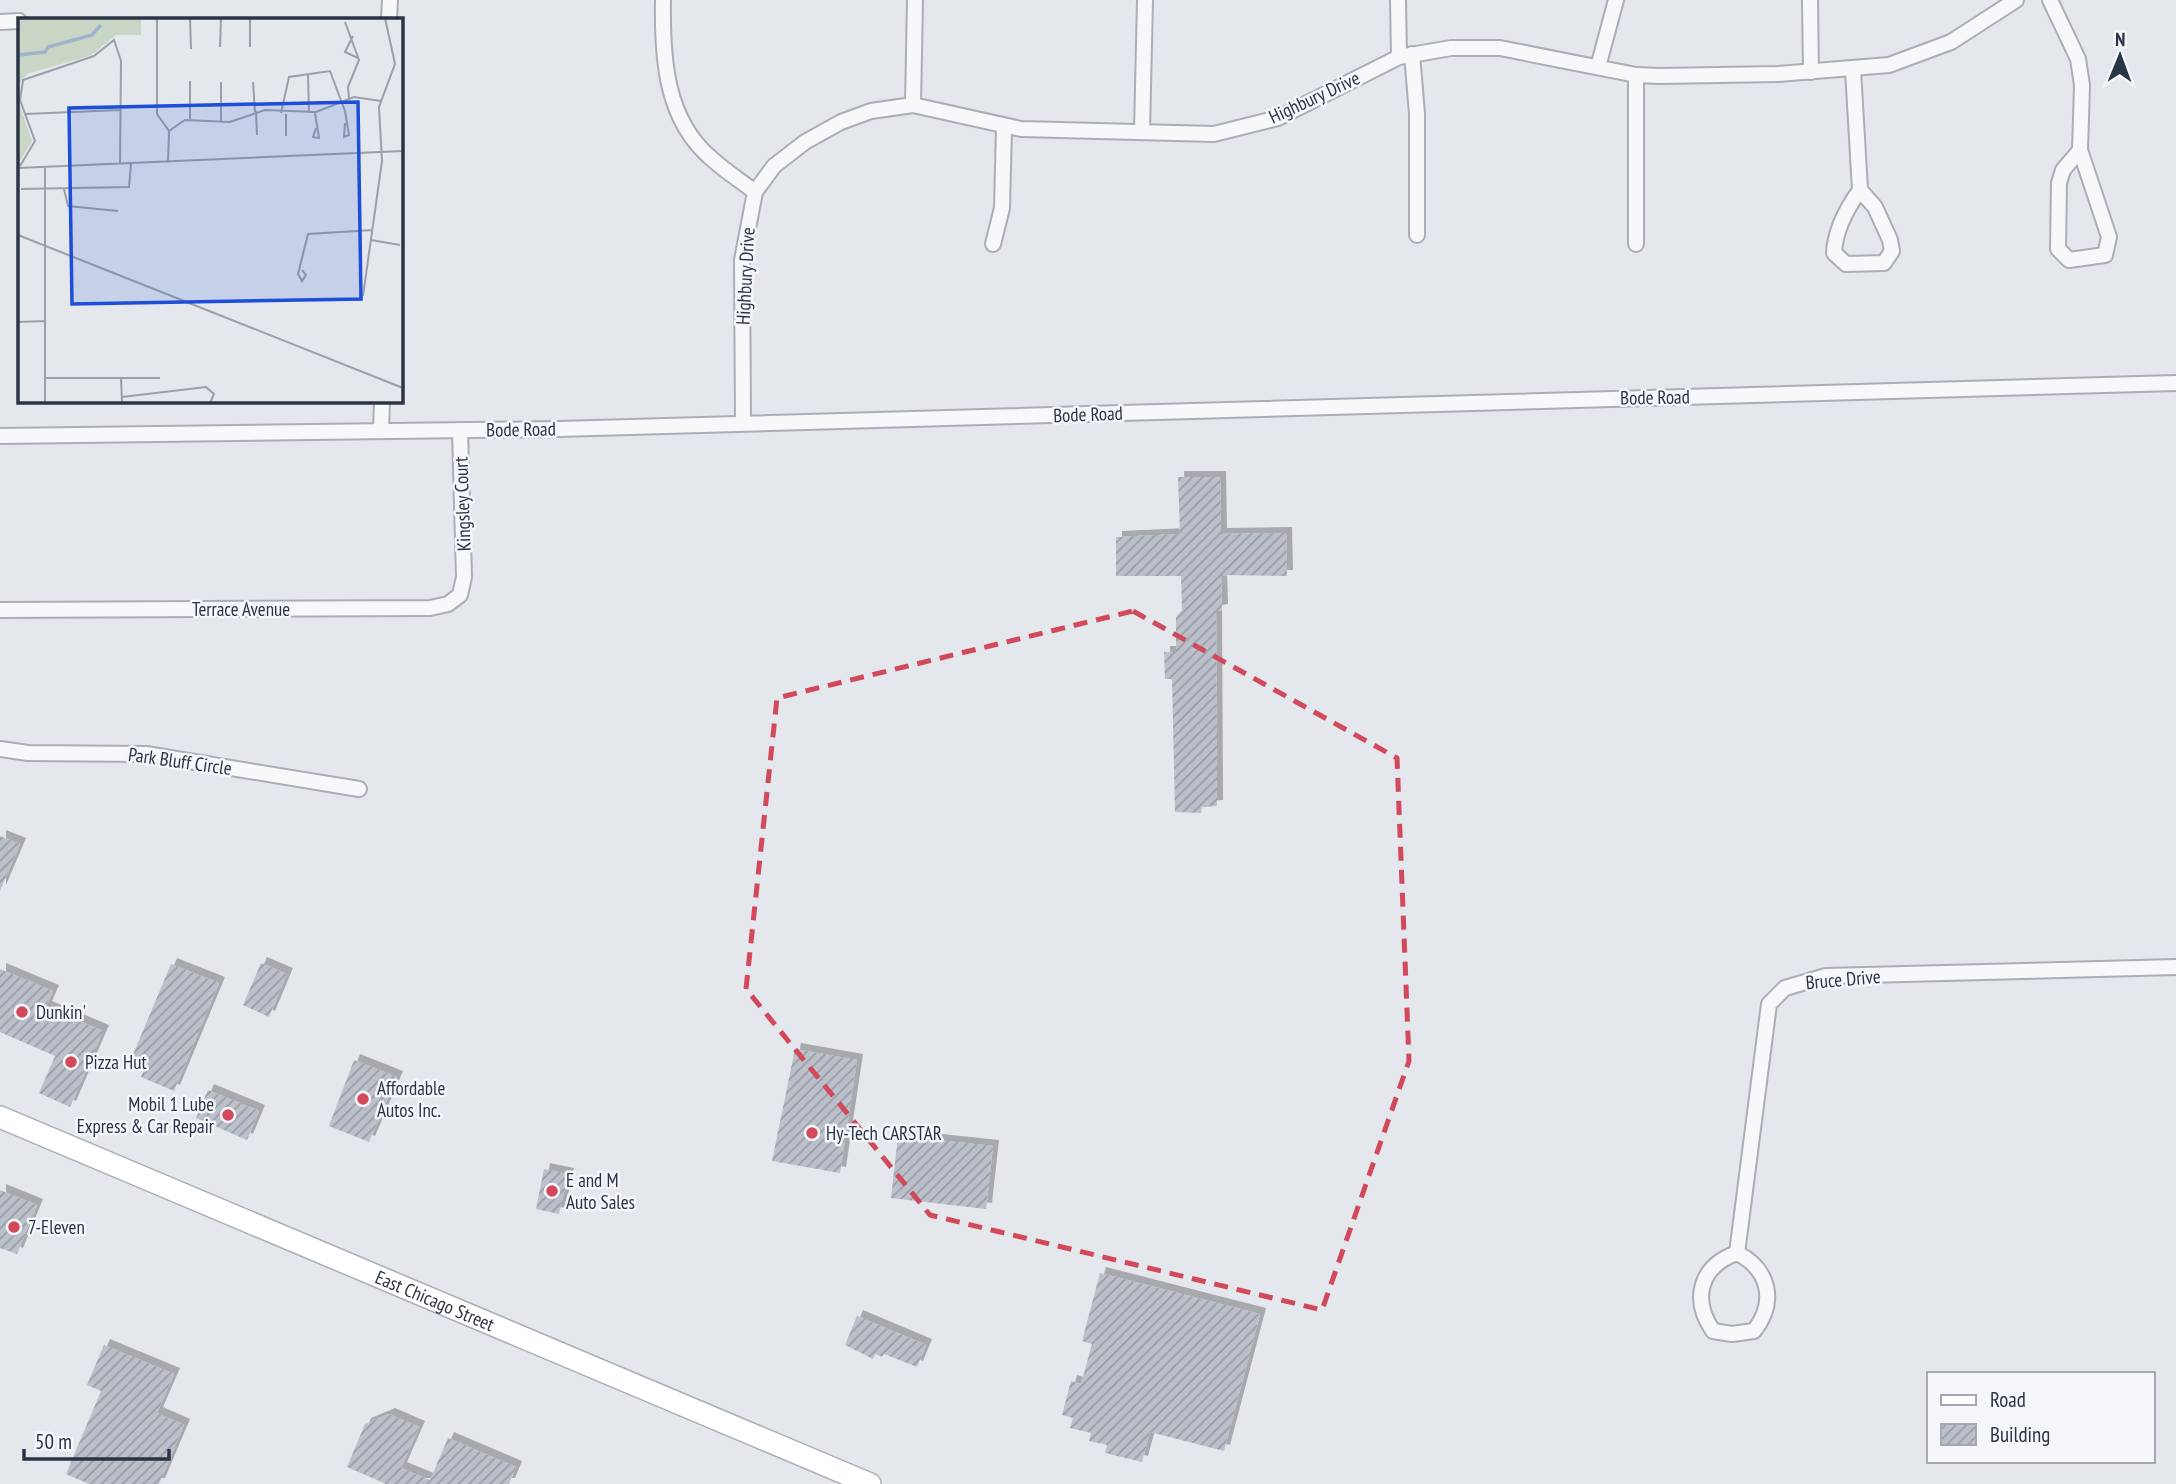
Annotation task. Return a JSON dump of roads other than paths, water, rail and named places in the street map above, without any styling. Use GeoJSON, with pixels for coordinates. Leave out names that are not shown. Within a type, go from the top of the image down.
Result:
{"type":"FeatureCollection","features":[{"type":"Feature","properties":{"kind":"main road","name":"East Chicago Street"},"geometry":{"type":"LineString","coordinates":[[0,1117],[870,1484]]}},
{"type":"Feature","properties":{"kind":"street"},"geometry":{"type":"LineString","coordinates":[[389,18],[390,0]]}},
{"type":"Feature","properties":{"kind":"street"},"geometry":{"type":"LineString","coordinates":[[663,0],[663,62],[671,94],[686,131],[710,158],[755,192]]}},
{"type":"Feature","properties":{"kind":"street"},"geometry":{"type":"LineString","coordinates":[[913,105],[915,0]]}},
{"type":"Feature","properties":{"kind":"street"},"geometry":{"type":"LineString","coordinates":[[1142,132],[1145,0]]}},
{"type":"Feature","properties":{"kind":"street"},"geometry":{"type":"LineString","coordinates":[[1398,0],[1417,114],[1417,235]]}},
{"type":"Feature","properties":{"kind":"street"},"geometry":{"type":"LineString","coordinates":[[1598,68],[1616,0]]}},
{"type":"Feature","properties":{"kind":"street"},"geometry":{"type":"LineString","coordinates":[[1810,0],[1811,72]]}},
{"type":"Feature","properties":{"kind":"street","name":"Highbury Drive"},"geometry":{"type":"LineString","coordinates":[[743,423],[742,260],[755,192],[774,166],[805,142],[829,128],[871,111],[913,105],[1004,128],[1214,134],[1278,118],[1406,55],[1451,48],[1500,48],[1636,75],[1853,70],[1889,65],[1920,56],[1951,42],[2016,0]]}},
{"type":"Feature","properties":{"kind":"street"},"geometry":{"type":"LineString","coordinates":[[2050,0],[2077,60],[2082,85],[2080,150],[2093,180],[2109,246],[2105,256],[2097,259],[2069,260],[2058,249],[2059,183],[2063,170],[2080,150]]}},
{"type":"Feature","properties":{"kind":"street"},"geometry":{"type":"LineString","coordinates":[[0,22],[18,22]]}},
{"type":"Feature","properties":{"kind":"street"},"geometry":{"type":"LineString","coordinates":[[1853,70],[1860,190],[1850,205],[1835,242],[1834,253],[1846,264],[1884,263],[1892,251],[1890,240],[1875,207],[1860,190]]}},
{"type":"Feature","properties":{"kind":"street"},"geometry":{"type":"LineString","coordinates":[[1636,75],[1636,244]]}},
{"type":"Feature","properties":{"kind":"street"},"geometry":{"type":"LineString","coordinates":[[993,244],[1002,208],[1004,128]]}},
{"type":"Feature","properties":{"kind":"street","name":"Bode Road"},"geometry":{"type":"LineString","coordinates":[[0,436],[460,430],[2176,383]]}},
{"type":"Feature","properties":{"kind":"street"},"geometry":{"type":"LineString","coordinates":[[381,430],[382,402]]}},
{"type":"Feature","properties":{"kind":"street","name":"Kingsley Court"},"geometry":{"type":"LineString","coordinates":[[460,430],[464,577]]}},
{"type":"Feature","properties":{"kind":"street","name":"Terrace Avenue"},"geometry":{"type":"LineString","coordinates":[[0,610],[429,608],[442,607],[457,599],[463,589],[464,577]]}},
{"type":"Feature","properties":{"kind":"street","name":"Park Bluff Circle"},"geometry":{"type":"LineString","coordinates":[[0,749],[28,753],[145,754],[359,789]]}},
{"type":"Feature","properties":{"kind":"street","name":"Bruce Drive"},"geometry":{"type":"LineString","coordinates":[[1737,1253],[1769,1004],[1785,988],[1826,976],[2176,967]]}},
{"type":"Feature","properties":{"kind":"street"},"geometry":{"type":"LineString","coordinates":[[1737,1253],[1753,1261],[1768,1293],[1766,1316],[1754,1331],[1732,1334],[1713,1331],[1703,1317],[1703,1280],[1720,1259],[1737,1253]]}},
{"type":"Feature","properties":{"kind":"place","name":"Dunkin'"},"geometry":{"type":"Point","coordinates":[22,1012]}},
{"type":"Feature","properties":{"kind":"place","name":"Pizza Hut"},"geometry":{"type":"Point","coordinates":[71,1062]}},
{"type":"Feature","properties":{"kind":"place","name":"Affordable Autos Inc."},"geometry":{"type":"Point","coordinates":[363,1099]}},
{"type":"Feature","properties":{"kind":"place","name":"Mobil 1 Lube Express & Car Repair"},"geometry":{"type":"Point","coordinates":[228,1115]}},
{"type":"Feature","properties":{"kind":"place","name":"Hy-Tech CARSTAR"},"geometry":{"type":"Point","coordinates":[812,1133]}},
{"type":"Feature","properties":{"kind":"place","name":"E and M Auto Sales"},"geometry":{"type":"Point","coordinates":[552,1191]}},
{"type":"Feature","properties":{"kind":"place","name":"7-Eleven"},"geometry":{"type":"Point","coordinates":[14,1227]}}]}
